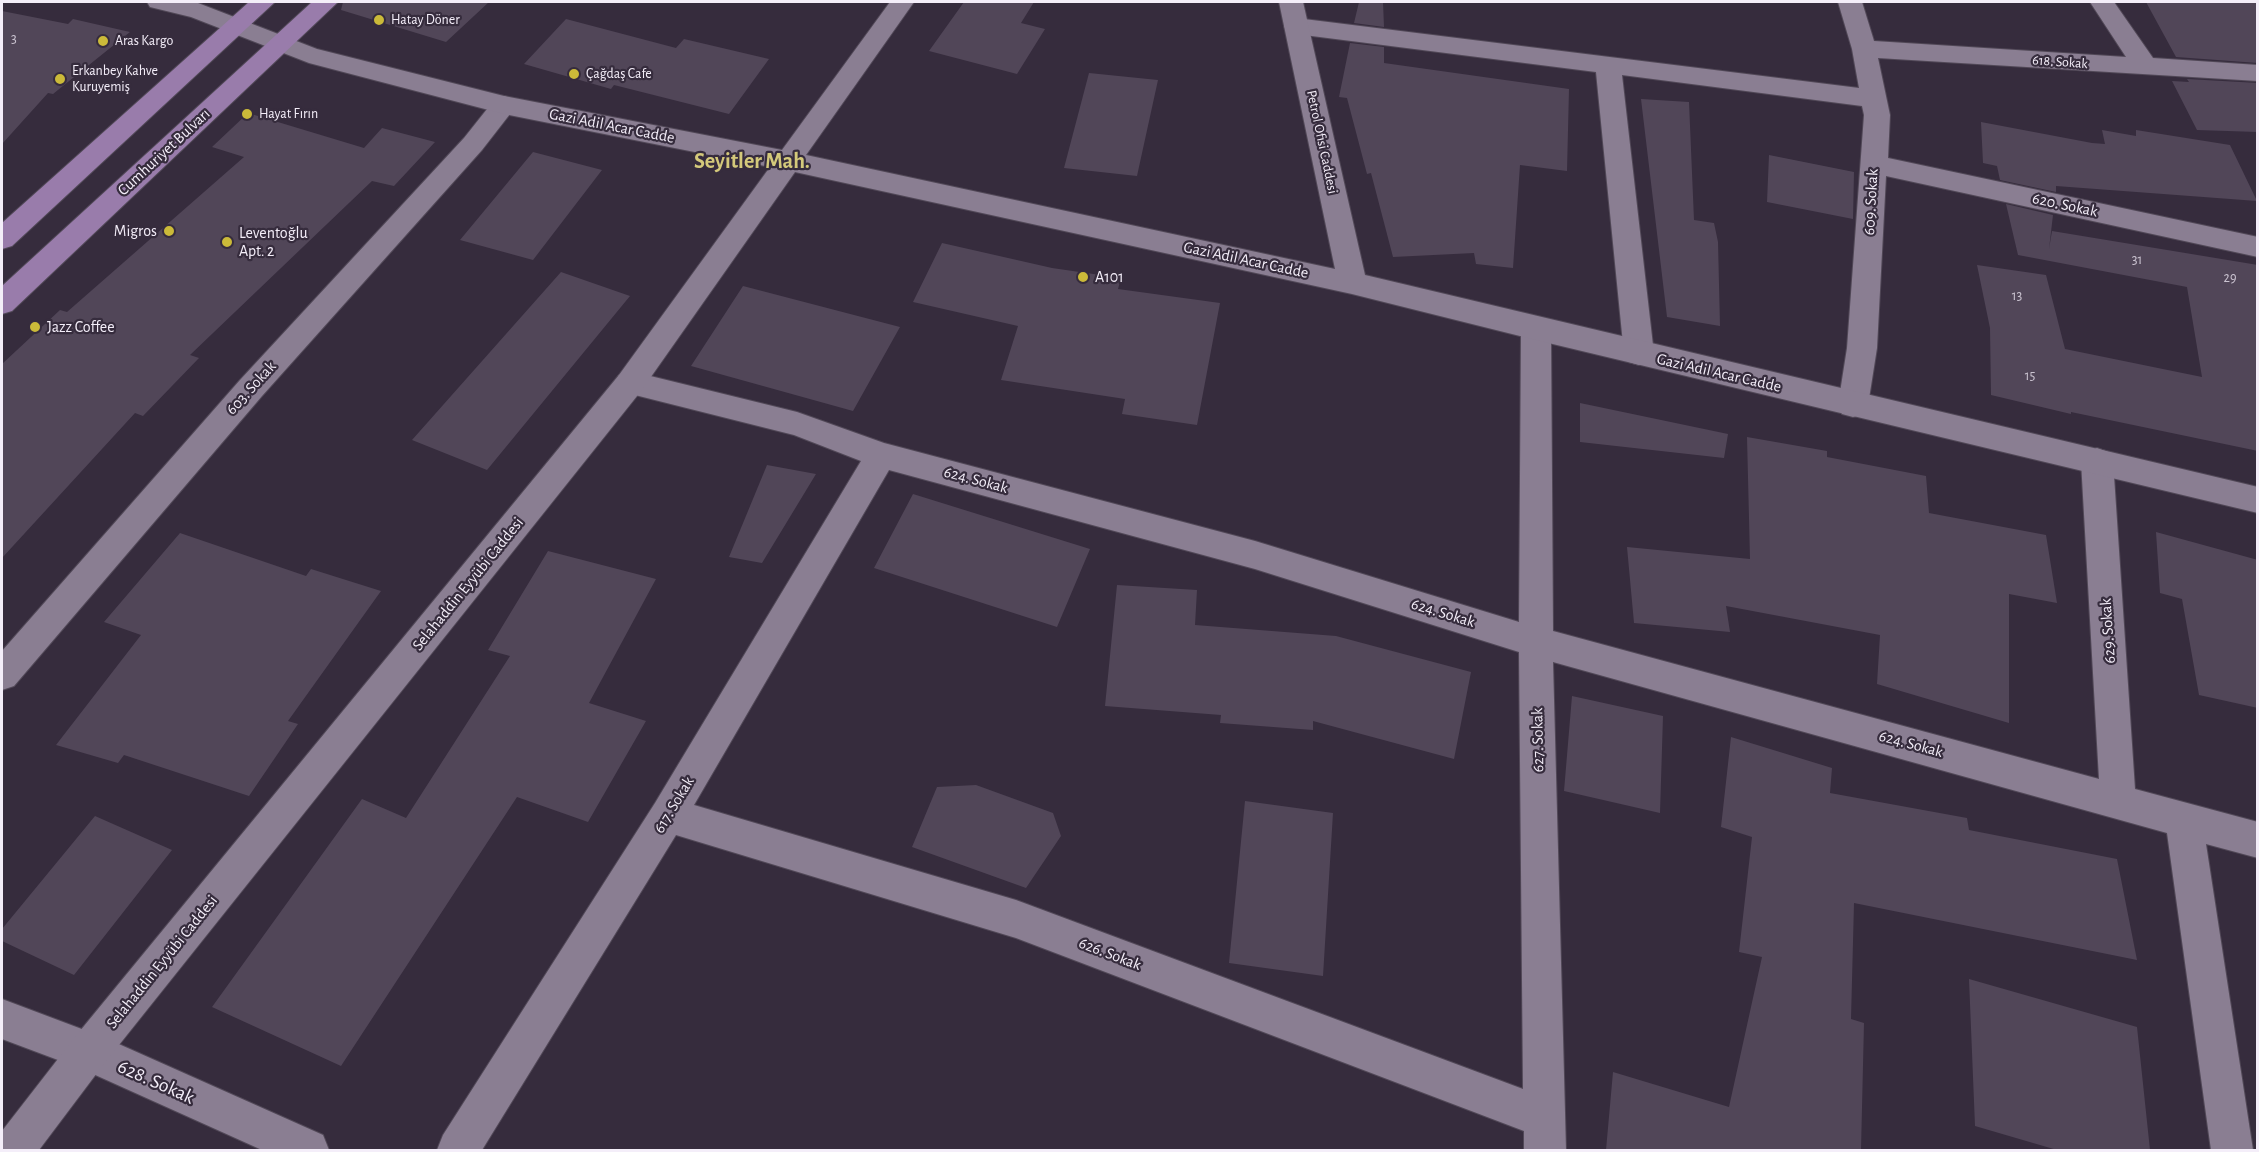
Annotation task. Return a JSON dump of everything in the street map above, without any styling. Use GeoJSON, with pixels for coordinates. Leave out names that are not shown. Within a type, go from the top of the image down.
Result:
{"type":"FeatureCollection","features":[{"type":"Feature","properties":{"kind":"main road"},"geometry":{"type":"LineString","coordinates":[[2,239],[263,2]]}},
{"type":"Feature","properties":{"kind":"main road","name":"Cumhuriyet Bulvarı"},"geometry":{"type":"LineString","coordinates":[[2,303],[326,2]]}},
{"type":"Feature","properties":{"kind":"street","name":"Gazi Adil Acar Cadde"},"geometry":{"type":"LineString","coordinates":[[159,2],[198,10],[234,27],[309,55],[504,105],[789,161],[1352,283],[1639,354],[2258,500]]}},
{"type":"Feature","properties":{"kind":"street","name":"Selahaddin Eyyübi Caddesi"},"geometry":{"type":"LineString","coordinates":[[13,1150],[89,1051],[630,382],[902,2]]}},
{"type":"Feature","properties":{"kind":"street","name":"609. Sokak"},"geometry":{"type":"LineString","coordinates":[[1850,2],[1864,49],[1877,115],[1862,348],[1853,405]]}},
{"type":"Feature","properties":{"kind":"street"},"geometry":{"type":"LineString","coordinates":[[2102,2],[2146,67]]}},
{"type":"Feature","properties":{"kind":"street"},"geometry":{"type":"LineString","coordinates":[[1293,14],[1608,66],[1874,99]]}},
{"type":"Feature","properties":{"kind":"street","name":"Petrol Ofisi Caddesi"},"geometry":{"type":"LineString","coordinates":[[1293,14],[1352,283]]}},
{"type":"Feature","properties":{"kind":"street","name":"618. Sokak"},"geometry":{"type":"LineString","coordinates":[[1864,49],[2258,73]]}},
{"type":"Feature","properties":{"kind":"street"},"geometry":{"type":"LineString","coordinates":[[1608,66],[1639,354]]}},
{"type":"Feature","properties":{"kind":"street","name":"603. Sokak"},"geometry":{"type":"LineString","coordinates":[[2,675],[250,388],[473,144],[504,105]]}},
{"type":"Feature","properties":{"kind":"street","name":"620. Sokak"},"geometry":{"type":"LineString","coordinates":[[1873,164],[2258,246]]}},
{"type":"Feature","properties":{"kind":"street","name":"627. Sokak"},"geometry":{"type":"LineString","coordinates":[[1536,329],[1536,642],[1545,1134]]}},
{"type":"Feature","properties":{"kind":"street","name":"624. Sokak"},"geometry":{"type":"LineString","coordinates":[[630,382],[797,424],[881,455],[1255,555],[1536,642],[2258,840]]}},
{"type":"Feature","properties":{"kind":"street","name":"617. Sokak"},"geometry":{"type":"LineString","coordinates":[[458,1150],[668,815],[881,455]]}},
{"type":"Feature","properties":{"kind":"street","name":"629. Sokak"},"geometry":{"type":"LineString","coordinates":[[2097,461],[2118,801]]}},
{"type":"Feature","properties":{"kind":"street","name":"626. Sokak"},"geometry":{"type":"LineString","coordinates":[[668,815],[1016,919],[1545,1134]]}},
{"type":"Feature","properties":{"kind":"street"},"geometry":{"type":"LineString","coordinates":[[2184,819],[2232,1150]]}},
{"type":"Feature","properties":{"kind":"street","name":"628. Sokak"},"geometry":{"type":"LineString","coordinates":[[2,1019],[89,1051],[308,1150]]}},
{"type":"Feature","properties":{"kind":"building"},"geometry":{"type":"Polygon","coordinates":[[[343,2],[489,2],[446,42],[341,10],[343,2]]]}},
{"type":"Feature","properties":{"kind":"building"},"geometry":{"type":"Polygon","coordinates":[[[964,2],[1034,2],[1021,23],[1045,29],[1017,74],[929,51],[964,2]]]}},
{"type":"Feature","properties":{"kind":"building"},"geometry":{"type":"Polygon","coordinates":[[[1359,2],[1383,2],[1384,27],[1354,23],[1359,2]]]}},
{"type":"Feature","properties":{"kind":"building"},"geometry":{"type":"Polygon","coordinates":[[[2146,2],[2258,2],[2258,63],[2176,57],[2146,2]]]}},
{"type":"Feature","properties":{"kind":"building"},"geometry":{"type":"Polygon","coordinates":[[[2,11],[68,24],[73,19],[130,32],[53,94],[48,93],[2,144],[2,11]]]}},
{"type":"Feature","properties":{"kind":"building"},"geometry":{"type":"Polygon","coordinates":[[[566,19],[676,48],[684,39],[769,59],[729,114],[614,85],[611,89],[524,64],[566,19]]]}},
{"type":"Feature","properties":{"kind":"building"},"geometry":{"type":"Polygon","coordinates":[[[1350,43],[1384,47],[1384,63],[1569,89],[1567,171],[1520,165],[1513,268],[1476,264],[1474,253],[1393,257],[1371,173],[1367,174],[1347,98],[1339,97],[1350,43]]]}},
{"type":"Feature","properties":{"kind":"building"},"geometry":{"type":"Polygon","coordinates":[[[1089,73],[1158,80],[1137,176],[1064,168],[1089,73]]]}},
{"type":"Feature","properties":{"kind":"building"},"geometry":{"type":"Polygon","coordinates":[[[2187,79],[2258,83],[2258,132],[2197,130],[2172,81],[2189,82],[2187,79]]]}},
{"type":"Feature","properties":{"kind":"building"},"geometry":{"type":"Polygon","coordinates":[[[1641,99],[1689,102],[1694,220],[1714,223],[1718,242],[1720,326],[1667,317],[1641,99]]]}},
{"type":"Feature","properties":{"kind":"building"},"geometry":{"type":"Polygon","coordinates":[[[248,113],[364,148],[382,128],[435,142],[394,186],[372,181],[190,355],[199,358],[143,416],[135,413],[2,558],[2,364],[60,310],[67,312],[244,157],[212,147],[248,113]]]}},
{"type":"Feature","properties":{"kind":"building"},"geometry":{"type":"Polygon","coordinates":[[[1981,122],[2092,143],[2105,144],[2102,130],[2136,136],[2136,130],[2230,145],[2257,201],[2056,186],[2056,192],[2000,180],[1997,166],[1983,163],[1981,122]]]}},
{"type":"Feature","properties":{"kind":"building"},"geometry":{"type":"Polygon","coordinates":[[[533,152],[602,170],[533,260],[460,240],[533,152]]]}},
{"type":"Feature","properties":{"kind":"building"},"geometry":{"type":"Polygon","coordinates":[[[1769,155],[1854,172],[1853,219],[1767,202],[1769,155]]]}},
{"type":"Feature","properties":{"kind":"building"},"geometry":{"type":"Polygon","coordinates":[[[2006,204],[2053,215],[2049,249],[2052,231],[2258,265],[2258,451],[2071,412],[2071,414],[1991,395],[1990,328],[1977,265],[2046,275],[2065,349],[2202,377],[2187,287],[2018,255],[2006,204]]]}},
{"type":"Feature","properties":{"kind":"building"},"geometry":{"type":"Polygon","coordinates":[[[942,243],[1052,268],[1121,278],[1118,289],[1220,303],[1197,425],[1122,414],[1125,399],[1001,380],[1018,326],[913,302],[942,243]]]}},
{"type":"Feature","properties":{"kind":"building"},"geometry":{"type":"Polygon","coordinates":[[[561,272],[630,296],[487,470],[412,440],[561,272]]]}},
{"type":"Feature","properties":{"kind":"building"},"geometry":{"type":"Polygon","coordinates":[[[743,286],[900,327],[853,411],[691,366],[743,286]]]}},
{"type":"Feature","properties":{"kind":"building"},"geometry":{"type":"Polygon","coordinates":[[[1580,403],[1728,434],[1724,458],[1580,442],[1580,403]]]}},
{"type":"Feature","properties":{"kind":"building"},"geometry":{"type":"Polygon","coordinates":[[[1747,437],[1827,451],[1827,457],[1926,476],[1929,513],[2046,535],[2057,603],[2009,594],[2009,723],[1877,684],[1880,635],[1726,606],[1730,632],[1634,623],[1627,547],[1750,559],[1747,437]]]}},
{"type":"Feature","properties":{"kind":"building"},"geometry":{"type":"Polygon","coordinates":[[[767,465],[816,474],[762,563],[729,557],[767,465]]]}},
{"type":"Feature","properties":{"kind":"building"},"geometry":{"type":"Polygon","coordinates":[[[913,494],[1090,549],[1057,627],[874,568],[913,494]]]}},
{"type":"Feature","properties":{"kind":"building"},"geometry":{"type":"Polygon","coordinates":[[[2156,532],[2258,560],[2258,708],[2199,695],[2182,599],[2160,593],[2156,532]]]}},
{"type":"Feature","properties":{"kind":"building"},"geometry":{"type":"Polygon","coordinates":[[[180,533],[306,576],[311,569],[381,591],[288,721],[298,724],[249,796],[124,755],[118,763],[56,745],[141,635],[104,622],[180,533]]]}},
{"type":"Feature","properties":{"kind":"building"},"geometry":{"type":"Polygon","coordinates":[[[548,551],[656,579],[589,703],[646,721],[588,822],[517,797],[341,1066],[212,1007],[362,799],[406,818],[510,656],[488,650],[548,551]]]}},
{"type":"Feature","properties":{"kind":"building"},"geometry":{"type":"Polygon","coordinates":[[[1117,585],[1197,590],[1195,625],[1336,636],[1471,672],[1454,759],[1313,721],[1313,730],[1220,723],[1221,715],[1105,706],[1117,585]]]}},
{"type":"Feature","properties":{"kind":"building"},"geometry":{"type":"Polygon","coordinates":[[[1572,696],[1663,716],[1660,813],[1564,791],[1572,696]]]}},
{"type":"Feature","properties":{"kind":"building"},"geometry":{"type":"Polygon","coordinates":[[[1731,737],[1832,768],[1830,793],[1967,818],[1969,830],[2117,859],[2137,960],[1854,903],[1851,1019],[1864,1023],[1861,1150],[1606,1150],[1613,1072],[1729,1107],[1762,957],[1739,952],[1752,837],[1721,827],[1731,737]]]}},
{"type":"Feature","properties":{"kind":"building"},"geometry":{"type":"Polygon","coordinates":[[[976,785],[1053,813],[1061,836],[1026,888],[912,847],[937,787],[976,785]]]}},
{"type":"Feature","properties":{"kind":"building"},"geometry":{"type":"Polygon","coordinates":[[[1245,801],[1333,813],[1323,976],[1229,963],[1245,801]]]}},
{"type":"Feature","properties":{"kind":"building"},"geometry":{"type":"Polygon","coordinates":[[[95,816],[172,850],[74,975],[2,941],[2,929],[95,816]]]}},
{"type":"Feature","properties":{"kind":"building"},"geometry":{"type":"Polygon","coordinates":[[[1969,979],[2137,1027],[2150,1150],[2057,1150],[1975,1126],[1969,979]]]}},
{"type":"Feature","properties":{"kind":"place","name":"Hatay Döner"},"geometry":{"type":"Point","coordinates":[379,20]}},
{"type":"Feature","properties":{"kind":"place","name":"Aras Kargo"},"geometry":{"type":"Point","coordinates":[103,41]}},
{"type":"Feature","properties":{"kind":"place","name":"Çağdaş Cafe"},"geometry":{"type":"Point","coordinates":[574,74]}},
{"type":"Feature","properties":{"kind":"place","name":"Erkanbey Kahve Kuruyemiş"},"geometry":{"type":"Point","coordinates":[60,79]}},
{"type":"Feature","properties":{"kind":"place","name":"Hayat Fırın"},"geometry":{"type":"Point","coordinates":[247,114]}},
{"type":"Feature","properties":{"kind":"place","name":"Migros"},"geometry":{"type":"Point","coordinates":[169,231]}},
{"type":"Feature","properties":{"kind":"place","name":"Leventoğlu Apt. 2"},"geometry":{"type":"Point","coordinates":[227,242]}},
{"type":"Feature","properties":{"kind":"place","name":"A101"},"geometry":{"type":"Point","coordinates":[1083,277]}},
{"type":"Feature","properties":{"kind":"place","name":"Jazz Coffee"},"geometry":{"type":"Point","coordinates":[35,327]}},
{"type":"Feature","properties":{"kind":"district","name":"Seyitler Mah."},"geometry":{"type":"Point","coordinates":[752,161]}}]}
